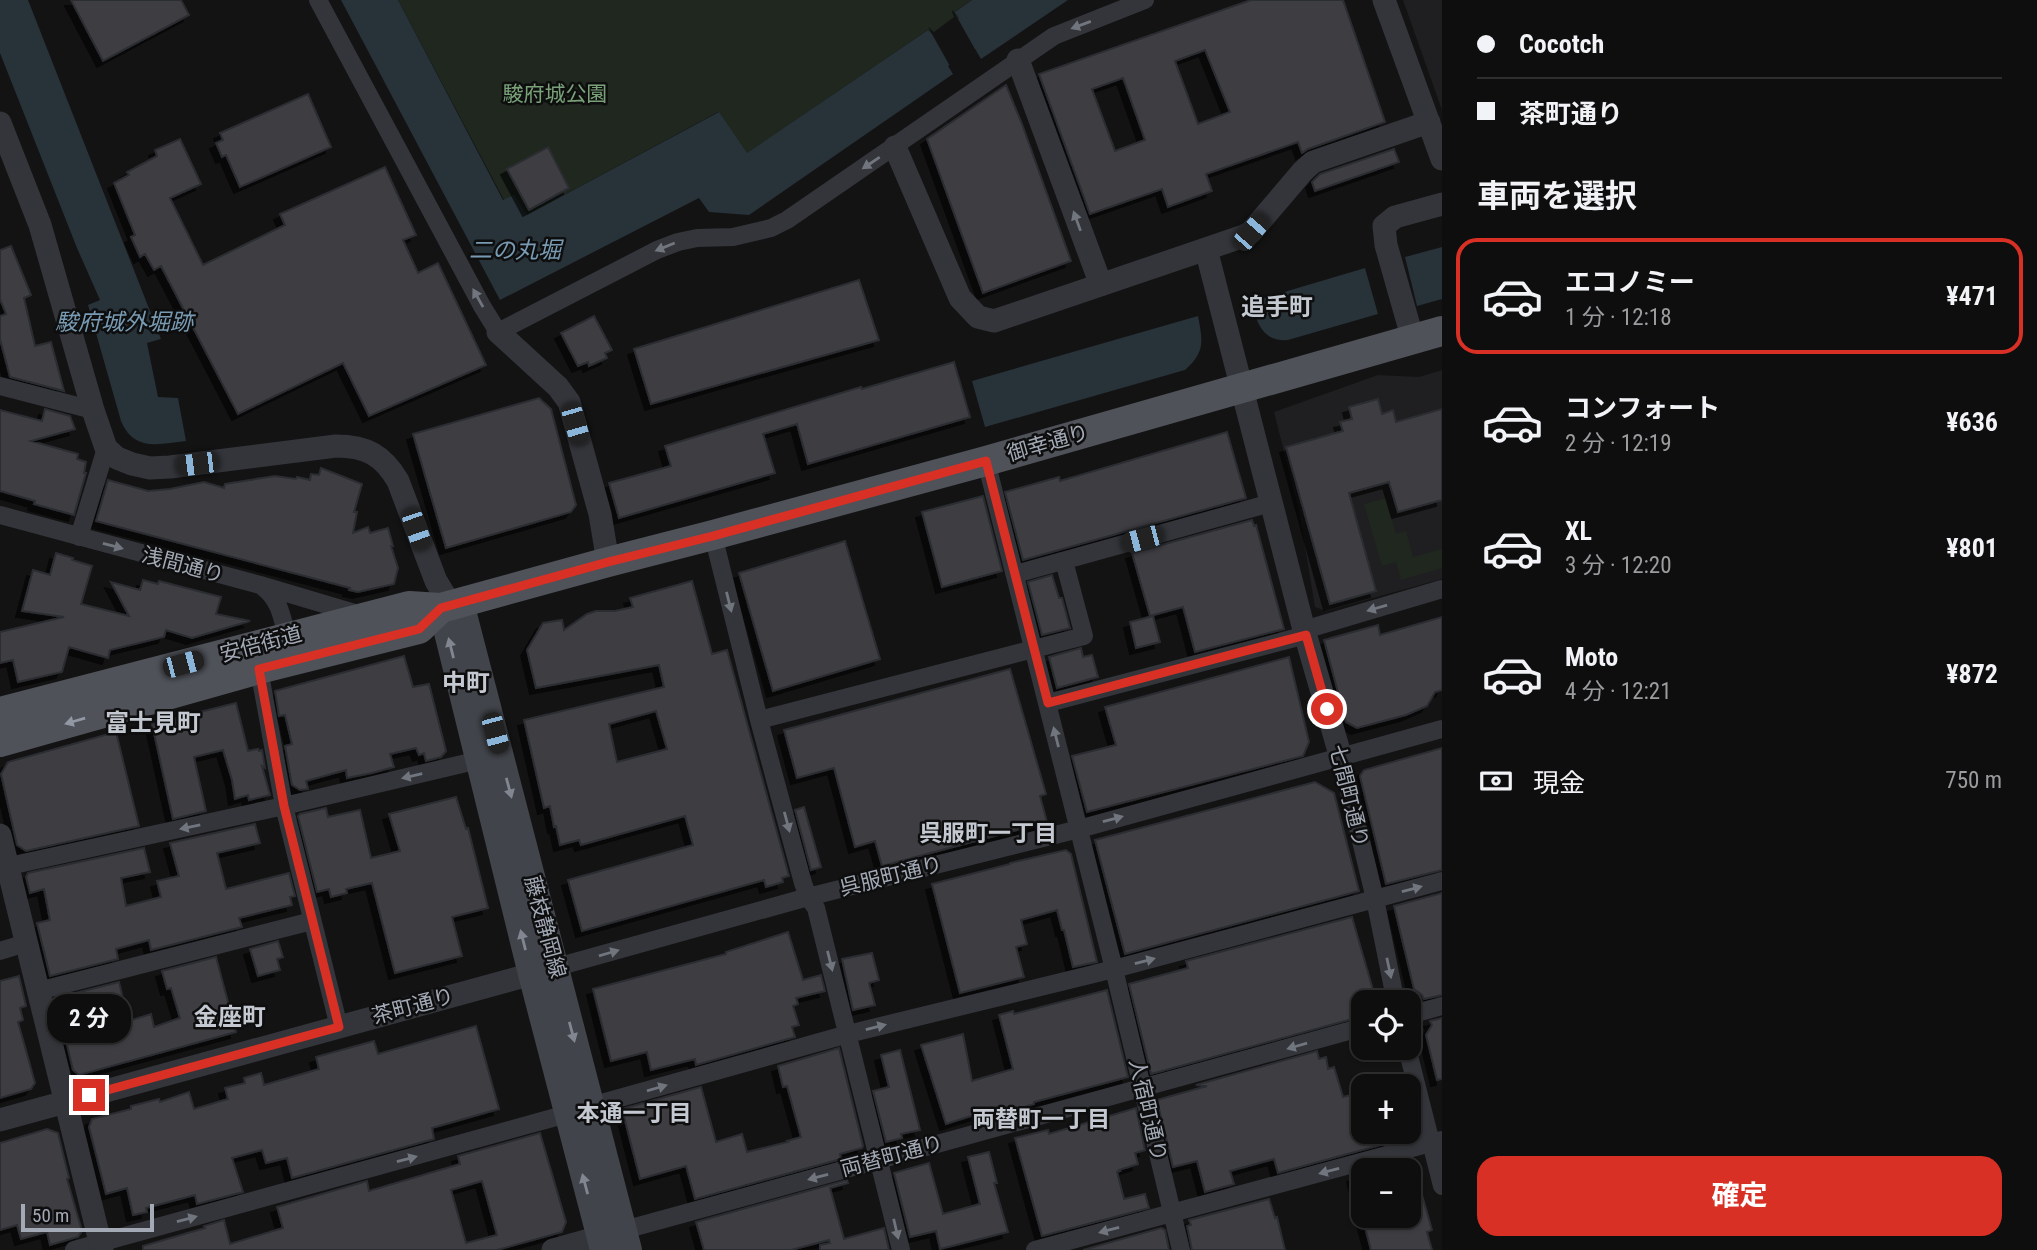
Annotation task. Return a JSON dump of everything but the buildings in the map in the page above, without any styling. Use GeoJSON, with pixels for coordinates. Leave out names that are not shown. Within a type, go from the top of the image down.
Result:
{"type":"FeatureCollection","features":[{"type":"Feature","properties":{"kind":"main road","name":"御幸通り"},"geometry":{"type":"LineString","coordinates":[[451,606],[986,461],[1442,331]]}},
{"type":"Feature","properties":{"kind":"main road","name":"安倍街道"},"geometry":{"type":"LineString","coordinates":[[0,712],[408,606],[451,606]]}},
{"type":"Feature","properties":{"kind":"main road","name":"安倍街道"},"geometry":{"type":"LineString","coordinates":[[0,742],[259,669],[419,629],[451,606]]}},
{"type":"Feature","properties":{"kind":"main road","name":"藤枝静岡線"},"geometry":{"type":"LineString","coordinates":[[451,606],[479,760],[543,971]]}},
{"type":"Feature","properties":{"kind":"main road","name":"藤枝静岡線"},"geometry":{"type":"LineString","coordinates":[[451,606],[614,1242]]}},
{"type":"Feature","properties":{"kind":"street"},"geometry":{"type":"LineString","coordinates":[[318,0],[498,332],[558,387],[569,402],[600,514],[608,562]]}},
{"type":"Feature","properties":{"kind":"street"},"geometry":{"type":"LineString","coordinates":[[498,332],[657,250],[697,238],[733,237],[771,228],[809,206],[1054,36],[1145,0]]}},
{"type":"Feature","properties":{"kind":"street"},"geometry":{"type":"LineString","coordinates":[[1384,0],[1442,159]]}},
{"type":"Feature","properties":{"kind":"street"},"geometry":{"type":"LineString","coordinates":[[1018,60],[1101,285]]}},
{"type":"Feature","properties":{"kind":"street"},"geometry":{"type":"LineString","coordinates":[[895,146],[960,298],[978,317],[995,321],[1244,236],[1251,232],[1313,162],[1429,122]]}},
{"type":"Feature","properties":{"kind":"street"},"geometry":{"type":"LineString","coordinates":[[1,126],[40,225],[106,448],[117,458],[150,468],[336,446],[353,446],[368,451],[390,467],[398,481],[436,581],[451,606]]}},
{"type":"Feature","properties":{"kind":"street"},"geometry":{"type":"LineString","coordinates":[[1413,340],[1390,262],[1384,226],[1389,220],[1442,204]]}},
{"type":"Feature","properties":{"kind":"street","name":"七間町通り"},"geometry":{"type":"LineString","coordinates":[[1206,249],[1305,632],[1341,758],[1375,899],[1393,990]]}},
{"type":"Feature","properties":{"kind":"street"},"geometry":{"type":"LineString","coordinates":[[0,386],[93,410]]}},
{"type":"Feature","properties":{"kind":"street"},"geometry":{"type":"LineString","coordinates":[[79,537],[106,448]]}},
{"type":"Feature","properties":{"kind":"street","name":"人宿町通り"},"geometry":{"type":"LineString","coordinates":[[986,461],[1114,969],[1181,1250]]}},
{"type":"Feature","properties":{"kind":"street"},"geometry":{"type":"LineString","coordinates":[[1015,575],[1271,503]]}},
{"type":"Feature","properties":{"kind":"street","name":"浅間通り"},"geometry":{"type":"LineString","coordinates":[[0,515],[260,585],[366,617]]}},
{"type":"Feature","properties":{"kind":"street"},"geometry":{"type":"LineString","coordinates":[[713,536],[759,720],[808,897],[816,908],[901,1250]]}},
{"type":"Feature","properties":{"kind":"street"},"geometry":{"type":"LineString","coordinates":[[759,720],[1084,636],[1064,561]]}},
{"type":"Feature","properties":{"kind":"street"},"geometry":{"type":"LineString","coordinates":[[260,585],[271,593],[277,602],[287,637]]}},
{"type":"Feature","properties":{"kind":"street"},"geometry":{"type":"LineString","coordinates":[[1048,703],[1305,632],[1442,589]]}},
{"type":"Feature","properties":{"kind":"street"},"geometry":{"type":"LineString","coordinates":[[259,669],[284,806],[339,1027]]}},
{"type":"Feature","properties":{"kind":"street","name":"呉服町通り"},"geometry":{"type":"LineString","coordinates":[[543,971],[808,897],[1079,829],[1442,729]]}},
{"type":"Feature","properties":{"kind":"street"},"geometry":{"type":"LineString","coordinates":[[4,867],[479,760]]}},
{"type":"Feature","properties":{"kind":"street"},"geometry":{"type":"LineString","coordinates":[[0,835],[4,867],[26,943],[101,1246]]}},
{"type":"Feature","properties":{"kind":"street"},"geometry":{"type":"LineString","coordinates":[[74,1250],[101,1246],[848,1034],[1114,969],[1442,881]]}},
{"type":"Feature","properties":{"kind":"street"},"geometry":{"type":"LineString","coordinates":[[38,991],[312,921]]}},
{"type":"Feature","properties":{"kind":"street"},"geometry":{"type":"LineString","coordinates":[[0,951],[26,943]]}},
{"type":"Feature","properties":{"kind":"street","name":"茶町通り"},"geometry":{"type":"LineString","coordinates":[[0,1120],[543,971]]}},
{"type":"Feature","properties":{"kind":"street"},"geometry":{"type":"LineString","coordinates":[[1421,1012],[1442,1006]]}},
{"type":"Feature","properties":{"kind":"street","name":"両替町通り"},"geometry":{"type":"LineString","coordinates":[[614,1242],[880,1160],[1351,1030]]}},
{"type":"Feature","properties":{"kind":"street"},"geometry":{"type":"LineString","coordinates":[[1411,1060],[1436,1142],[1442,1186]]}},
{"type":"Feature","properties":{"kind":"street"},"geometry":{"type":"LineString","coordinates":[[1035,1250],[1436,1142]]}},
{"type":"Feature","properties":{"kind":"street"},"geometry":{"type":"LineString","coordinates":[[553,1250],[614,1242]]}},
{"type":"Feature","properties":{"kind":"shaded area"},"geometry":{"type":"Polygon","coordinates":[[[1403,0],[1442,0],[1442,110],[1403,0]]]}},
{"type":"Feature","properties":{"kind":"shaded area"},"geometry":{"type":"Polygon","coordinates":[[[1442,370],[1442,579],[1326,611],[1315,607],[1299,511],[1274,412],[1378,375],[1419,377],[1442,370]]]}},
{"type":"Feature","properties":{"kind":"green space","name":"駿府城公園"},"geometry":{"type":"Polygon","coordinates":[[[398,0],[972,0],[956,11],[959,18],[933,36],[928,30],[746,154],[718,112],[527,215],[504,200],[398,0]]]}},
{"type":"Feature","properties":{"kind":"green space"},"geometry":{"type":"Polygon","coordinates":[[[1386,498],[1396,534],[1406,531],[1413,557],[1442,549],[1442,568],[1401,580],[1396,562],[1382,566],[1364,504],[1386,498]]]}},
{"type":"Feature","properties":{"kind":"water","name":"駿府城外堀跡"},"geometry":{"type":"Polygon","coordinates":[[[0,0],[28,0],[161,339],[147,343],[158,397],[178,398],[186,441],[157,444],[140,442],[126,431],[121,421],[88,305],[100,300],[0,53],[0,0]]]}},
{"type":"Feature","properties":{"kind":"water","name":"二の丸堀"},"geometry":{"type":"Polygon","coordinates":[[[341,0],[398,0],[503,200],[514,195],[527,215],[719,112],[747,153],[928,30],[934,36],[959,18],[955,12],[972,0],[1068,0],[981,59],[975,49],[948,66],[953,74],[749,215],[709,212],[699,198],[500,300],[341,0]]]}},
{"type":"Feature","properties":{"kind":"water"},"geometry":{"type":"Polygon","coordinates":[[[1442,247],[1442,299],[1417,306],[1405,257],[1442,247]]]}},
{"type":"Feature","properties":{"kind":"water"},"geometry":{"type":"Polygon","coordinates":[[[1365,268],[1378,314],[1288,340],[1272,338],[1258,323],[1251,302],[1365,268]]]}},
{"type":"Feature","properties":{"kind":"water"},"geometry":{"type":"Polygon","coordinates":[[[1198,316],[1201,346],[1192,364],[1185,370],[985,427],[972,381],[1198,316]]]}},
{"type":"Feature","properties":{"kind":"pier"},"geometry":{"type":"Polygon","coordinates":[[[953,10],[981,60],[978,61],[974,54],[953,67],[955,75],[928,27],[934,32],[954,17],[953,10]]]}},
{"type":"Feature","properties":{"kind":"district","name":"追手町"},"geometry":{"type":"Point","coordinates":[1277,307]}},
{"type":"Feature","properties":{"kind":"district","name":"中町"},"geometry":{"type":"Point","coordinates":[466,683]}},
{"type":"Feature","properties":{"kind":"district","name":"富士見町"},"geometry":{"type":"Point","coordinates":[153,723]}},
{"type":"Feature","properties":{"kind":"district","name":"呉服町一丁目"},"geometry":{"type":"Point","coordinates":[988,833]}},
{"type":"Feature","properties":{"kind":"district","name":"金座町"},"geometry":{"type":"Point","coordinates":[230,1017]}},
{"type":"Feature","properties":{"kind":"district","name":"本通一丁目"},"geometry":{"type":"Point","coordinates":[634,1113]}},
{"type":"Feature","properties":{"kind":"district","name":"両替町一丁目"},"geometry":{"type":"Point","coordinates":[1041,1119]}},
{"type":"Feature","properties":{"kind":"route"},"geometry":{"type":"LineString","coordinates":[[89,1095],[339,1027],[284,806],[265,690],[259,669],[419,629],[441,608],[986,461],[1048,703],[1306,635],[1327,709]]}}]}
